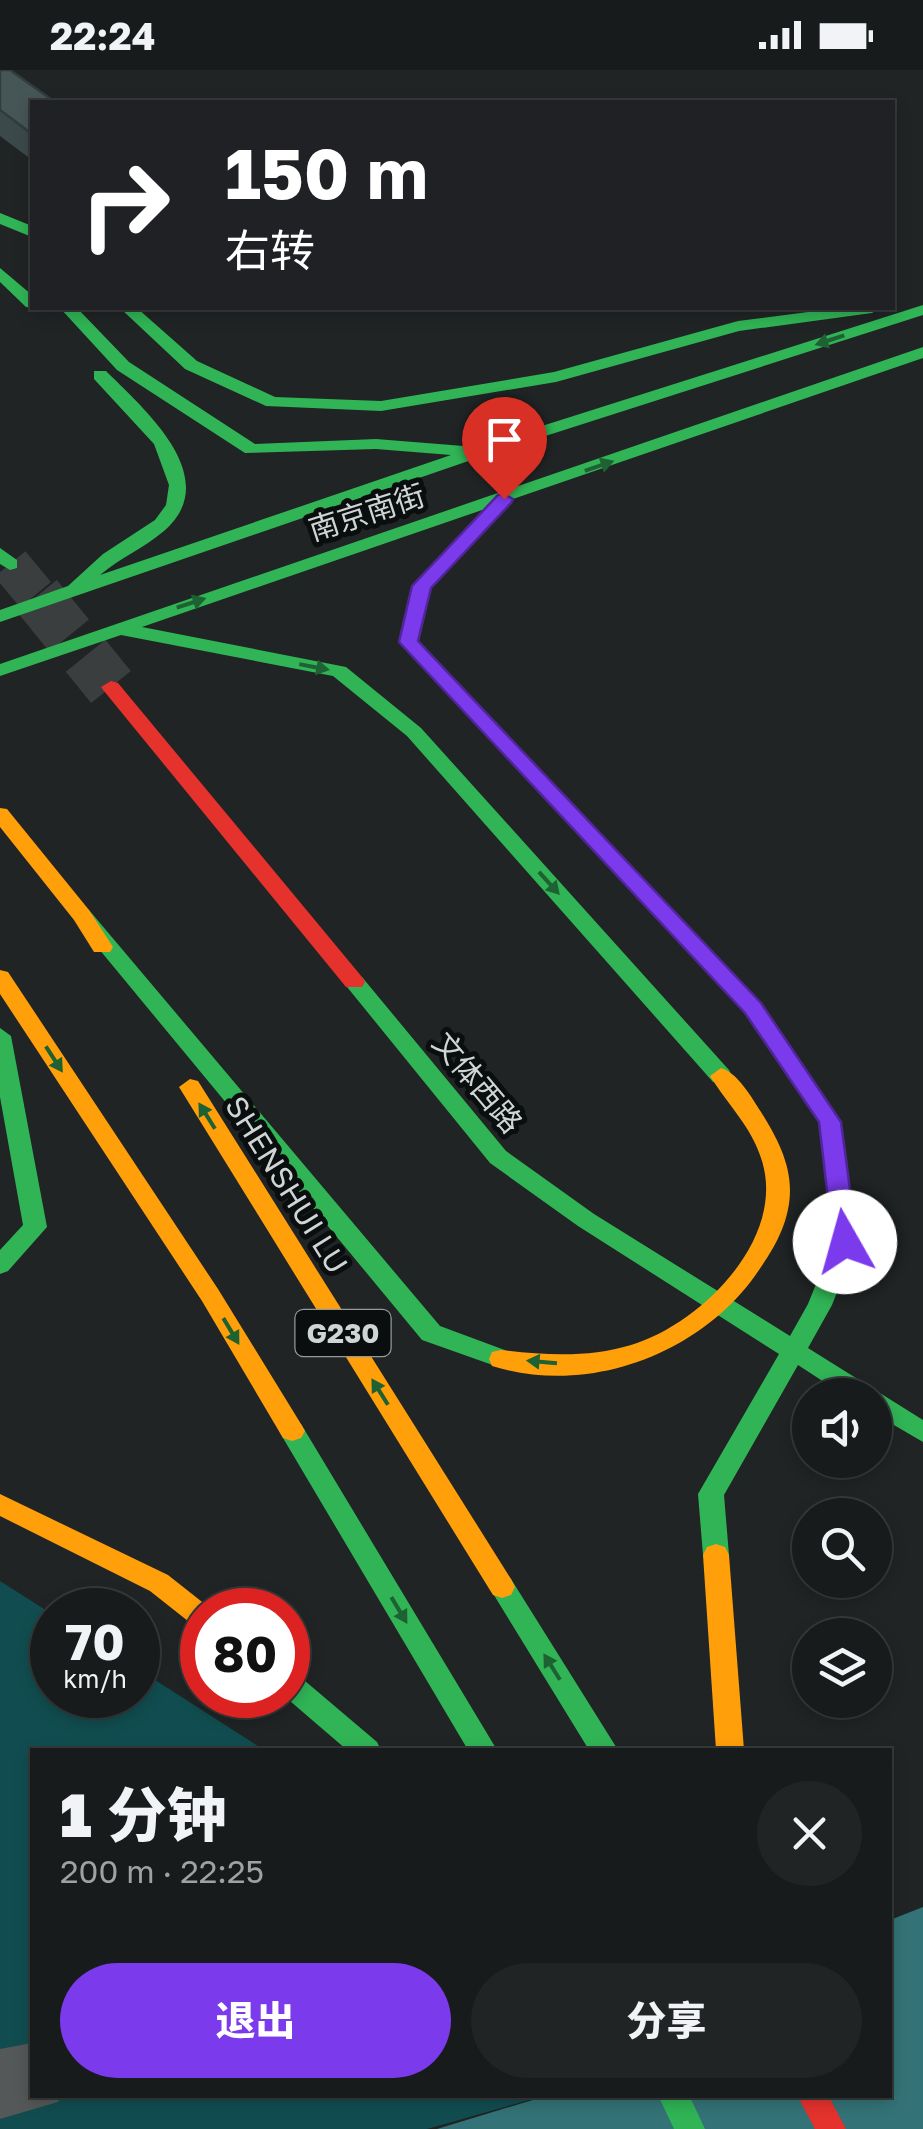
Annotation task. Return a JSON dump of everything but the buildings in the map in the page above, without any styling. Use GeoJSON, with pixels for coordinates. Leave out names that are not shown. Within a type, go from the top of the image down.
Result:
{"type":"FeatureCollection","features":[{"type":"Feature","properties":{"kind":"main road"},"geometry":{"type":"LineString","coordinates":[[0,218],[30,231]]}},
{"type":"Feature","properties":{"kind":"main road"},"geometry":{"type":"LineString","coordinates":[[0,254],[30,274]]}},
{"type":"Feature","properties":{"kind":"main road"},"geometry":{"type":"LineString","coordinates":[[0,273],[30,302]]}},
{"type":"Feature","properties":{"kind":"main road"},"geometry":{"type":"LineString","coordinates":[[895,305],[923,300]]}},
{"type":"Feature","properties":{"kind":"main road"},"geometry":{"type":"LineString","coordinates":[[38,310],[146,424],[165,448],[180,484],[176,502],[165,520],[110,557],[74,591]]}},
{"type":"Feature","properties":{"kind":"main road"},"geometry":{"type":"LineString","coordinates":[[70,310],[124,366],[251,449],[376,444],[477,452]]}},
{"type":"Feature","properties":{"kind":"main road"},"geometry":{"type":"LineString","coordinates":[[130,310],[192,365],[272,402],[380,406],[556,377],[738,326],[857,310]]}},
{"type":"Feature","properties":{"kind":"main road","name":"南京南街"},"geometry":{"type":"LineString","coordinates":[[0,616],[477,452],[923,310]]}},
{"type":"Feature","properties":{"kind":"main road","name":"南京南街"},"geometry":{"type":"LineString","coordinates":[[0,670],[923,352]]}},
{"type":"Feature","properties":{"kind":"main road"},"geometry":{"type":"LineString","coordinates":[[504,499],[422,586],[408,642],[753,1008],[830,1122],[845,1242],[820,1305],[711,1494],[730,1748]]}},
{"type":"Feature","properties":{"kind":"main road"},"geometry":{"type":"LineString","coordinates":[[82,915],[432,1333],[492,1358],[571,1364],[639,1356],[700,1321],[757,1262],[782,1214],[776,1158],[746,1103],[414,732],[339,671],[115,628]]}},
{"type":"Feature","properties":{"kind":"main road","name":"文体西路"},"geometry":{"type":"LineString","coordinates":[[111,687],[498,1157],[586,1220],[837,1378]]}},
{"type":"Feature","properties":{"kind":"main road","name":"SHENSHUI LU"},"geometry":{"type":"LineString","coordinates":[[0,814],[82,915],[603,1748]]}},
{"type":"Feature","properties":{"kind":"main road","name":"G230"},"geometry":{"type":"LineString","coordinates":[[0,978],[210,1295],[482,1748]]}},
{"type":"Feature","properties":{"kind":"main road"},"geometry":{"type":"LineString","coordinates":[[0,1036],[35,1227],[0,1265]]}},
{"type":"Feature","properties":{"kind":"main road"},"geometry":{"type":"LineString","coordinates":[[892,1413],[923,1432]]}},
{"type":"Feature","properties":{"kind":"main road"},"geometry":{"type":"LineString","coordinates":[[0,1504],[159,1583],[180,1600]]}},
{"type":"Feature","properties":{"kind":"main road"},"geometry":{"type":"LineString","coordinates":[[310,1702],[365,1748]]}},
{"type":"Feature","properties":{"kind":"main road"},"geometry":{"type":"LineString","coordinates":[[674,2098],[690,2129]]}},
{"type":"Feature","properties":{"kind":"main road"},"geometry":{"type":"LineString","coordinates":[[814,2098],[831,2129]]}},
{"type":"Feature","properties":{"kind":"street"},"geometry":{"type":"LineString","coordinates":[[0,2084],[30,2078]]}},
{"type":"Feature","properties":{"kind":"shaded area"},"geometry":{"type":"Polygon","coordinates":[[[0,1581],[30,1600],[30,1718],[160,1718],[160,1683],[180,1696],[180,1718],[214,1718],[261,1748],[30,1748],[30,2098],[536,2098],[427,2129],[0,2129],[0,1581]]]}},
{"type":"Feature","properties":{"kind":"shaded area"},"geometry":{"type":"Polygon","coordinates":[[[923,1907],[923,2129],[437,2129],[539,2098],[892,2098],[892,1919],[923,1907]]]}},
{"type":"Feature","properties":{"kind":"tunnel"},"geometry":{"type":"LineString","coordinates":[[10,564],[39,599]]}},
{"type":"Feature","properties":{"kind":"tunnel"},"geometry":{"type":"LineString","coordinates":[[37,596],[111,687]]}},
{"type":"Feature","properties":{"kind":"traffic: fast"},"geometry":{"type":"LineString","coordinates":[[0,218],[30,231]]}},
{"type":"Feature","properties":{"kind":"traffic: fast"},"geometry":{"type":"LineString","coordinates":[[0,273],[30,302]]}},
{"type":"Feature","properties":{"kind":"traffic: fast"},"geometry":{"type":"LineString","coordinates":[[70,310],[123,366],[251,449],[376,444],[477,452]]}},
{"type":"Feature","properties":{"kind":"traffic: fast"},"geometry":{"type":"LineString","coordinates":[[130,310],[191,365],[272,402],[381,406],[556,377],[738,326],[857,310]]}},
{"type":"Feature","properties":{"kind":"traffic: fast"},"geometry":{"type":"LineString","coordinates":[[0,616],[477,452],[923,310]]}},
{"type":"Feature","properties":{"kind":"traffic: fast"},"geometry":{"type":"LineString","coordinates":[[0,670],[923,352]]}},
{"type":"Feature","properties":{"kind":"traffic: fast"},"geometry":{"type":"LineString","coordinates":[[74,591],[109,558],[161,524],[175,505],[178,485],[173,464],[148,424],[100,375]]}},
{"type":"Feature","properties":{"kind":"traffic: fast"},"geometry":{"type":"LineString","coordinates":[[504,499],[422,587],[409,642],[753,1008],[830,1121],[845,1242],[820,1305],[711,1494],[716,1555]]}},
{"type":"Feature","properties":{"kind":"traffic: fast"},"geometry":{"type":"LineString","coordinates":[[0,553],[10,564]]}},
{"type":"Feature","properties":{"kind":"traffic: fast"},"geometry":{"type":"LineString","coordinates":[[115,628],[339,671],[414,732],[721,1076]]}},
{"type":"Feature","properties":{"kind":"traffic: fast"},"geometry":{"type":"LineString","coordinates":[[82,915],[431,1333],[501,1359]]}},
{"type":"Feature","properties":{"kind":"traffic: fast"},"geometry":{"type":"LineString","coordinates":[[354,982],[498,1157],[586,1220],[837,1378]]}},
{"type":"Feature","properties":{"kind":"traffic: fast"},"geometry":{"type":"LineString","coordinates":[[0,1036],[35,1227],[0,1265]]}},
{"type":"Feature","properties":{"kind":"traffic: fast"},"geometry":{"type":"LineString","coordinates":[[892,1413],[923,1432]]}},
{"type":"Feature","properties":{"kind":"traffic: fast"},"geometry":{"type":"LineString","coordinates":[[292,1431],[482,1748]]}},
{"type":"Feature","properties":{"kind":"traffic: fast"},"geometry":{"type":"LineString","coordinates":[[502,1587],[603,1748]]}},
{"type":"Feature","properties":{"kind":"traffic: fast"},"geometry":{"type":"LineString","coordinates":[[310,1702],[365,1748]]}},
{"type":"Feature","properties":{"kind":"traffic: fast"},"geometry":{"type":"LineString","coordinates":[[674,2098],[690,2129]]}},
{"type":"Feature","properties":{"kind":"traffic: slow"},"geometry":{"type":"LineString","coordinates":[[0,814],[82,915],[102,947]]}},
{"type":"Feature","properties":{"kind":"traffic: slow"},"geometry":{"type":"LineString","coordinates":[[0,977],[210,1295],[292,1431]]}},
{"type":"Feature","properties":{"kind":"traffic: slow"},"geometry":{"type":"LineString","coordinates":[[501,1359],[578,1363],[637,1353],[687,1327],[720,1300],[746,1271],[765,1243],[779,1189],[775,1162],[763,1134],[721,1076]]}},
{"type":"Feature","properties":{"kind":"traffic: slow"},"geometry":{"type":"LineString","coordinates":[[190,1087],[502,1587]]}},
{"type":"Feature","properties":{"kind":"traffic: slow"},"geometry":{"type":"LineString","coordinates":[[0,1504],[159,1583],[180,1600]]}},
{"type":"Feature","properties":{"kind":"traffic: slow"},"geometry":{"type":"LineString","coordinates":[[716,1555],[730,1748]]}},
{"type":"Feature","properties":{"kind":"traffic: jam"},"geometry":{"type":"LineString","coordinates":[[111,687],[354,982]]}},
{"type":"Feature","properties":{"kind":"traffic: jam"},"geometry":{"type":"LineString","coordinates":[[814,2098],[831,2129]]}},
{"type":"Feature","properties":{"kind":"route"},"geometry":{"type":"LineString","coordinates":[[504,499],[422,586],[408,642],[753,1008],[830,1122],[845,1242]]}}]}
